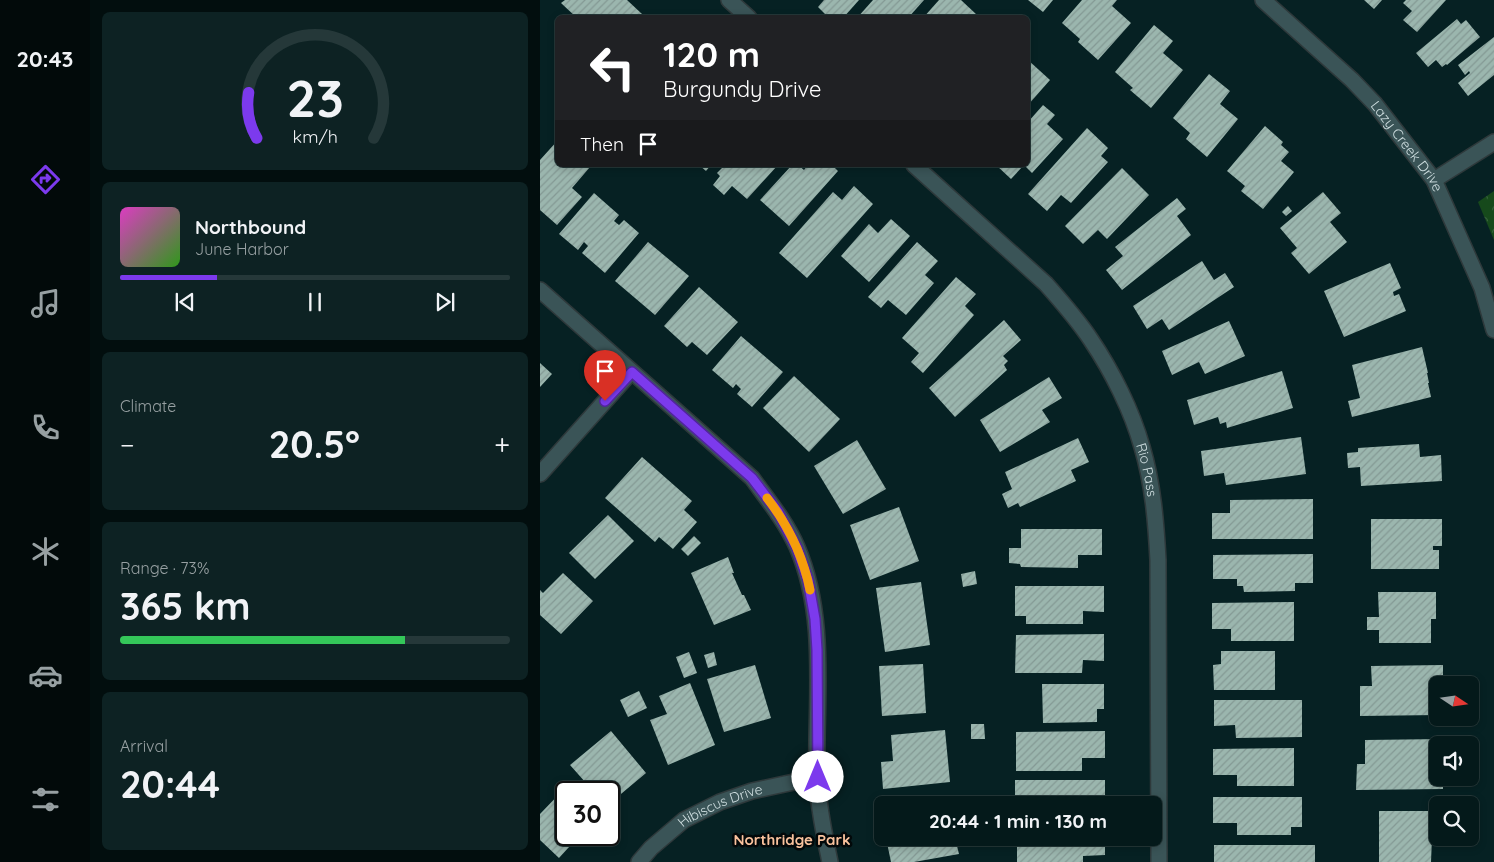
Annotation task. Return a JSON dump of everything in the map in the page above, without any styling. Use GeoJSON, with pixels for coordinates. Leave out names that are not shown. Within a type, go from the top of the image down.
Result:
{"type":"FeatureCollection","features":[{"type":"Feature","properties":{"kind":"street"},"geometry":{"type":"LineString","coordinates":[[729,0],[746,15]]}},
{"type":"Feature","properties":{"kind":"street","name":"Lazy Creek Drive"},"geometry":{"type":"LineString","coordinates":[[1263,0],[1352,80],[1375,104],[1434,180],[1482,288],[1494,330]]}},
{"type":"Feature","properties":{"kind":"street"},"geometry":{"type":"LineString","coordinates":[[1434,180],[1494,142]]}},
{"type":"Feature","properties":{"kind":"street","name":"Rio Pass"},"geometry":{"type":"LineString","coordinates":[[916,167],[1046,284],[1065,305],[1091,340],[1112,376],[1128,409],[1142,446],[1155,512],[1158,560],[1159,862]]}},
{"type":"Feature","properties":{"kind":"street"},"geometry":{"type":"LineString","coordinates":[[540,290],[752,478],[778,512],[797,548],[808,580],[815,619],[818,777],[822,824],[830,862]]}},
{"type":"Feature","properties":{"kind":"street"},"geometry":{"type":"LineString","coordinates":[[540,474],[632,372]]}},
{"type":"Feature","properties":{"kind":"street","name":"Hibiscus Drive"},"geometry":{"type":"LineString","coordinates":[[639,862],[684,820],[720,802],[752,791],[818,777]]}},
{"type":"Feature","properties":{"kind":"green space"},"geometry":{"type":"Polygon","coordinates":[[[1494,191],[1494,240],[1478,202],[1494,191]]]}},
{"type":"Feature","properties":{"kind":"building"},"geometry":{"type":"Polygon","coordinates":[[[565,0],[627,0],[642,14],[574,15],[561,3],[565,0]]]}},
{"type":"Feature","properties":{"kind":"building"},"geometry":{"type":"Polygon","coordinates":[[[824,0],[859,0],[846,15],[826,15],[818,7],[824,0]]]}},
{"type":"Feature","properties":{"kind":"building"},"geometry":{"type":"Polygon","coordinates":[[[873,0],[924,0],[911,15],[860,15],[873,0]]]}},
{"type":"Feature","properties":{"kind":"building"},"geometry":{"type":"Polygon","coordinates":[[[939,0],[961,0],[977,15],[926,15],[939,0]]]}},
{"type":"Feature","properties":{"kind":"building"},"geometry":{"type":"Polygon","coordinates":[[[1028,0],[1053,0],[1043,12],[1028,0]]]}},
{"type":"Feature","properties":{"kind":"building"},"geometry":{"type":"Polygon","coordinates":[[[1082,0],[1117,0],[1112,6],[1131,23],[1098,60],[1078,42],[1080,39],[1062,23],[1082,0]]]}},
{"type":"Feature","properties":{"kind":"building"},"geometry":{"type":"Polygon","coordinates":[[[1364,0],[1382,0],[1374,9],[1364,0]]]}},
{"type":"Feature","properties":{"kind":"building"},"geometry":{"type":"Polygon","coordinates":[[[1406,0],[1446,0],[1417,32],[1403,20],[1412,11],[1403,3],[1406,0]]]}},
{"type":"Feature","properties":{"kind":"building"},"geometry":{"type":"Polygon","coordinates":[[[1457,19],[1461,24],[1466,20],[1480,37],[1447,65],[1442,67],[1436,60],[1428,67],[1416,53],[1457,19]]]}},
{"type":"Feature","properties":{"kind":"building"},"geometry":{"type":"Polygon","coordinates":[[[1154,25],[1173,41],[1163,53],[1183,70],[1151,108],[1130,90],[1133,88],[1115,72],[1154,25]]]}},
{"type":"Feature","properties":{"kind":"building"},"geometry":{"type":"Polygon","coordinates":[[[1494,37],[1494,75],[1468,96],[1458,83],[1470,73],[1469,71],[1465,75],[1458,65],[1494,37]]]}},
{"type":"Feature","properties":{"kind":"building"},"geometry":{"type":"Polygon","coordinates":[[[1030,62],[1050,80],[1030,103],[1030,62]]]}},
{"type":"Feature","properties":{"kind":"building"},"geometry":{"type":"Polygon","coordinates":[[[1209,74],[1230,91],[1220,104],[1238,119],[1207,157],[1186,139],[1190,133],[1173,118],[1209,74]]]}},
{"type":"Feature","properties":{"kind":"building"},"geometry":{"type":"Polygon","coordinates":[[[1043,105],[1055,115],[1047,124],[1063,139],[1032,173],[1026,167],[1030,167],[1030,120],[1043,105]]]}},
{"type":"Feature","properties":{"kind":"building"},"geometry":{"type":"Polygon","coordinates":[[[1265,126],[1283,142],[1281,145],[1289,152],[1281,161],[1294,172],[1263,209],[1241,191],[1245,186],[1227,171],[1265,126]]]}},
{"type":"Feature","properties":{"kind":"building"},"geometry":{"type":"Polygon","coordinates":[[[1087,128],[1108,148],[1101,156],[1108,162],[1071,203],[1061,195],[1047,211],[1028,194],[1087,128]]]}},
{"type":"Feature","properties":{"kind":"building"},"geometry":{"type":"Polygon","coordinates":[[[555,143],[555,167],[590,167],[572,188],[582,197],[557,225],[540,210],[540,160],[555,143]]]}},
{"type":"Feature","properties":{"kind":"building"},"geometry":{"type":"Polygon","coordinates":[[[701,167],[709,167],[706,171],[701,167]]]}},
{"type":"Feature","properties":{"kind":"building"},"geometry":{"type":"Polygon","coordinates":[[[723,167],[776,167],[747,199],[732,186],[724,195],[713,185],[720,176],[717,173],[723,167]]]}},
{"type":"Feature","properties":{"kind":"building"},"geometry":{"type":"Polygon","coordinates":[[[790,167],[800,167],[804,170],[806,167],[834,167],[838,171],[789,226],[760,200],[790,167]]]}},
{"type":"Feature","properties":{"kind":"building"},"geometry":{"type":"Polygon","coordinates":[[[998,167],[1022,167],[1011,179],[998,167]]]}},
{"type":"Feature","properties":{"kind":"building"},"geometry":{"type":"Polygon","coordinates":[[[1122,168],[1149,195],[1107,239],[1098,230],[1083,244],[1065,226],[1122,168]]]}},
{"type":"Feature","properties":{"kind":"building"},"geometry":{"type":"Polygon","coordinates":[[[854,186],[873,204],[807,278],[779,253],[833,192],[842,200],[854,186]]]}},
{"type":"Feature","properties":{"kind":"building"},"geometry":{"type":"Polygon","coordinates":[[[1323,192],[1341,213],[1330,222],[1347,242],[1309,274],[1291,253],[1297,248],[1280,228],[1323,192]]]}},
{"type":"Feature","properties":{"kind":"building"},"geometry":{"type":"Polygon","coordinates":[[[594,193],[619,215],[614,221],[619,225],[624,220],[639,233],[605,273],[582,253],[588,246],[584,242],[578,250],[559,234],[594,193]]]}},
{"type":"Feature","properties":{"kind":"building"},"geometry":{"type":"Polygon","coordinates":[[[1177,198],[1186,209],[1177,216],[1191,235],[1122,290],[1106,270],[1123,256],[1115,247],[1177,198]]]}},
{"type":"Feature","properties":{"kind":"building"},"geometry":{"type":"Polygon","coordinates":[[[1288,206],[1292,211],[1286,216],[1282,212],[1288,206]]]}},
{"type":"Feature","properties":{"kind":"building"},"geometry":{"type":"Polygon","coordinates":[[[891,219],[910,236],[869,282],[841,256],[869,224],[878,233],[891,219]]]}},
{"type":"Feature","properties":{"kind":"building"},"geometry":{"type":"Polygon","coordinates":[[[648,242],[689,276],[655,315],[615,281],[648,242]]]}},
{"type":"Feature","properties":{"kind":"building"},"geometry":{"type":"Polygon","coordinates":[[[917,242],[938,261],[925,275],[934,283],[906,315],[888,300],[881,308],[868,297],[917,242]]]}},
{"type":"Feature","properties":{"kind":"building"},"geometry":{"type":"Polygon","coordinates":[[[1202,261],[1214,280],[1225,273],[1234,287],[1169,330],[1162,319],[1147,329],[1133,306],[1202,261]]]}},
{"type":"Feature","properties":{"kind":"building"},"geometry":{"type":"Polygon","coordinates":[[[1390,263],[1401,288],[1393,292],[1394,296],[1399,294],[1406,311],[1344,337],[1324,291],[1390,263]]]}},
{"type":"Feature","properties":{"kind":"building"},"geometry":{"type":"Polygon","coordinates":[[[956,277],[976,294],[965,306],[974,315],[923,373],[911,362],[919,353],[902,338],[956,277]]]}},
{"type":"Feature","properties":{"kind":"building"},"geometry":{"type":"Polygon","coordinates":[[[699,287],[738,322],[707,355],[692,342],[687,347],[664,326],[699,287]]]}},
{"type":"Feature","properties":{"kind":"building"},"geometry":{"type":"Polygon","coordinates":[[[1004,320],[1021,340],[1003,356],[1008,361],[1004,365],[1007,370],[955,417],[929,388],[1004,320]]]}},
{"type":"Feature","properties":{"kind":"building"},"geometry":{"type":"Polygon","coordinates":[[[1229,321],[1245,356],[1205,374],[1199,362],[1172,375],[1162,351],[1229,321]]]}},
{"type":"Feature","properties":{"kind":"building"},"geometry":{"type":"Polygon","coordinates":[[[741,336],[783,372],[752,407],[737,394],[741,389],[736,384],[733,388],[712,370],[741,336]]]}},
{"type":"Feature","properties":{"kind":"building"},"geometry":{"type":"Polygon","coordinates":[[[1422,347],[1431,397],[1352,417],[1348,401],[1360,398],[1352,365],[1422,347]]]}},
{"type":"Feature","properties":{"kind":"building"},"geometry":{"type":"Polygon","coordinates":[[[540,363],[552,374],[540,387],[540,363]]]}},
{"type":"Feature","properties":{"kind":"building"},"geometry":{"type":"Polygon","coordinates":[[[1282,371],[1293,408],[1227,428],[1226,422],[1220,424],[1218,417],[1194,425],[1187,400],[1282,371]]]}},
{"type":"Feature","properties":{"kind":"building"},"geometry":{"type":"Polygon","coordinates":[[[794,376],[840,419],[809,452],[763,408],[794,376]]]}},
{"type":"Feature","properties":{"kind":"building"},"geometry":{"type":"Polygon","coordinates":[[[1049,377],[1062,398],[1042,410],[1050,422],[1000,452],[980,420],[1049,377]]]}},
{"type":"Feature","properties":{"kind":"building"},"geometry":{"type":"Polygon","coordinates":[[[1301,437],[1306,474],[1226,485],[1224,473],[1204,476],[1201,451],[1301,437]]]}},
{"type":"Feature","properties":{"kind":"building"},"geometry":{"type":"Polygon","coordinates":[[[1078,438],[1089,462],[1071,470],[1076,481],[1020,507],[1018,503],[1008,508],[1002,494],[1012,489],[1005,472],[1078,438]]]}},
{"type":"Feature","properties":{"kind":"building"},"geometry":{"type":"Polygon","coordinates":[[[857,440],[886,489],[843,514],[814,466],[857,440]]]}},
{"type":"Feature","properties":{"kind":"building"},"geometry":{"type":"Polygon","coordinates":[[[1419,444],[1420,457],[1441,455],[1442,481],[1361,486],[1360,467],[1348,468],[1347,453],[1358,452],[1358,448],[1419,444]]]}},
{"type":"Feature","properties":{"kind":"building"},"geometry":{"type":"Polygon","coordinates":[[[642,457],[692,501],[684,510],[697,522],[673,549],[659,537],[655,542],[605,498],[642,457]]]}},
{"type":"Feature","properties":{"kind":"building"},"geometry":{"type":"Polygon","coordinates":[[[1313,499],[1313,539],[1212,539],[1212,513],[1230,513],[1230,500],[1313,499]]]}},
{"type":"Feature","properties":{"kind":"building"},"geometry":{"type":"Polygon","coordinates":[[[899,507],[919,561],[870,580],[850,525],[899,507]]]}},
{"type":"Feature","properties":{"kind":"building"},"geometry":{"type":"Polygon","coordinates":[[[608,515],[634,541],[595,579],[569,553],[608,515]]]}},
{"type":"Feature","properties":{"kind":"building"},"geometry":{"type":"Polygon","coordinates":[[[1371,519],[1442,519],[1442,546],[1433,546],[1433,550],[1439,550],[1439,569],[1371,569],[1371,519]]]}},
{"type":"Feature","properties":{"kind":"building"},"geometry":{"type":"Polygon","coordinates":[[[1021,529],[1102,529],[1102,555],[1078,555],[1078,568],[1021,567],[1020,564],[1009,563],[1009,548],[1021,548],[1021,529]]]}},
{"type":"Feature","properties":{"kind":"building"},"geometry":{"type":"Polygon","coordinates":[[[694,536],[701,543],[688,556],[681,549],[694,536]]]}},
{"type":"Feature","properties":{"kind":"building"},"geometry":{"type":"Polygon","coordinates":[[[1313,554],[1313,583],[1295,583],[1295,591],[1244,592],[1243,586],[1237,586],[1237,579],[1213,579],[1213,555],[1313,554]]]}},
{"type":"Feature","properties":{"kind":"building"},"geometry":{"type":"Polygon","coordinates":[[[728,557],[734,573],[732,573],[751,610],[714,625],[691,573],[728,557]]]}},
{"type":"Feature","properties":{"kind":"building"},"geometry":{"type":"Polygon","coordinates":[[[975,571],[977,584],[963,587],[961,574],[975,571]]]}},
{"type":"Feature","properties":{"kind":"building"},"geometry":{"type":"Polygon","coordinates":[[[563,573],[593,601],[561,634],[540,615],[540,590],[543,593],[563,573]]]}},
{"type":"Feature","properties":{"kind":"building"},"geometry":{"type":"Polygon","coordinates":[[[921,582],[930,645],[885,652],[876,588],[921,582]]]}},
{"type":"Feature","properties":{"kind":"building"},"geometry":{"type":"Polygon","coordinates":[[[1015,586],[1104,586],[1104,612],[1083,611],[1083,624],[1026,624],[1026,616],[1015,616],[1015,586]]]}},
{"type":"Feature","properties":{"kind":"building"},"geometry":{"type":"Polygon","coordinates":[[[1378,592],[1436,592],[1436,619],[1431,619],[1431,643],[1379,643],[1379,630],[1367,630],[1367,617],[1379,617],[1378,592]]]}},
{"type":"Feature","properties":{"kind":"building"},"geometry":{"type":"Polygon","coordinates":[[[1294,602],[1294,641],[1231,641],[1231,629],[1212,629],[1212,603],[1294,602]]]}},
{"type":"Feature","properties":{"kind":"building"},"geometry":{"type":"Polygon","coordinates":[[[1104,634],[1104,661],[1083,660],[1082,673],[1015,673],[1016,635],[1104,634]]]}},
{"type":"Feature","properties":{"kind":"building"},"geometry":{"type":"Polygon","coordinates":[[[1221,651],[1275,651],[1275,690],[1214,690],[1213,665],[1221,664],[1221,651]]]}},
{"type":"Feature","properties":{"kind":"building"},"geometry":{"type":"Polygon","coordinates":[[[689,652],[697,673],[684,678],[676,657],[689,652]]]}},
{"type":"Feature","properties":{"kind":"building"},"geometry":{"type":"Polygon","coordinates":[[[714,652],[717,665],[708,668],[704,655],[714,652]]]}},
{"type":"Feature","properties":{"kind":"building"},"geometry":{"type":"Polygon","coordinates":[[[923,664],[926,713],[882,716],[879,666],[923,664]]]}},
{"type":"Feature","properties":{"kind":"building"},"geometry":{"type":"Polygon","coordinates":[[[755,665],[771,718],[724,732],[707,679],[755,665]]]}},
{"type":"Feature","properties":{"kind":"building"},"geometry":{"type":"Polygon","coordinates":[[[1443,665],[1443,676],[1429,676],[1429,715],[1360,716],[1360,686],[1372,686],[1371,666],[1443,665]]]}},
{"type":"Feature","properties":{"kind":"building"},"geometry":{"type":"Polygon","coordinates":[[[690,683],[715,745],[668,765],[650,720],[667,714],[659,696],[690,683]]]}},
{"type":"Feature","properties":{"kind":"building"},"geometry":{"type":"Polygon","coordinates":[[[1042,684],[1104,684],[1104,709],[1097,709],[1097,722],[1043,723],[1042,684]]]}},
{"type":"Feature","properties":{"kind":"building"},"geometry":{"type":"Polygon","coordinates":[[[639,691],[647,708],[628,717],[620,700],[639,691]]]}},
{"type":"Feature","properties":{"kind":"building"},"geometry":{"type":"Polygon","coordinates":[[[1214,700],[1302,700],[1302,737],[1236,738],[1235,725],[1214,726],[1214,700]]]}},
{"type":"Feature","properties":{"kind":"building"},"geometry":{"type":"Polygon","coordinates":[[[971,724],[984,724],[985,739],[971,739],[971,724]]]}},
{"type":"Feature","properties":{"kind":"building"},"geometry":{"type":"Polygon","coordinates":[[[945,730],[950,782],[883,789],[881,762],[893,761],[891,735],[945,730]]]}},
{"type":"Feature","properties":{"kind":"building"},"geometry":{"type":"Polygon","coordinates":[[[611,731],[646,773],[620,795],[620,781],[584,781],[570,765],[611,731]]]}},
{"type":"Feature","properties":{"kind":"building"},"geometry":{"type":"Polygon","coordinates":[[[1105,731],[1105,758],[1082,758],[1082,771],[1016,771],[1016,732],[1105,731]]]}},
{"type":"Feature","properties":{"kind":"building"},"geometry":{"type":"Polygon","coordinates":[[[1429,739],[1429,786],[1443,786],[1443,789],[1356,790],[1357,764],[1365,764],[1365,740],[1429,739]]]}},
{"type":"Feature","properties":{"kind":"building"},"geometry":{"type":"Polygon","coordinates":[[[1294,748],[1294,786],[1237,786],[1237,775],[1213,775],[1213,749],[1294,748]]]}},
{"type":"Feature","properties":{"kind":"building"},"geometry":{"type":"Polygon","coordinates":[[[1015,780],[1105,780],[1105,796],[1015,796],[1015,780]]]}},
{"type":"Feature","properties":{"kind":"building"},"geometry":{"type":"Polygon","coordinates":[[[1213,797],[1302,797],[1302,827],[1291,827],[1291,835],[1237,835],[1237,823],[1213,823],[1213,797]]]}},
{"type":"Feature","properties":{"kind":"building"},"geometry":{"type":"Polygon","coordinates":[[[555,798],[555,846],[570,846],[559,858],[540,840],[540,814],[555,798]]]}},
{"type":"Feature","properties":{"kind":"building"},"geometry":{"type":"Polygon","coordinates":[[[1379,811],[1429,811],[1431,862],[1379,862],[1379,811]]]}},
{"type":"Feature","properties":{"kind":"building"},"geometry":{"type":"Polygon","coordinates":[[[1214,845],[1315,845],[1315,862],[1214,862],[1214,845]]]}},
{"type":"Feature","properties":{"kind":"building"},"geometry":{"type":"Polygon","coordinates":[[[888,846],[957,846],[959,854],[914,862],[891,862],[888,846]]]}},
{"type":"Feature","properties":{"kind":"building"},"geometry":{"type":"Polygon","coordinates":[[[1017,846],[1105,846],[1105,855],[1083,856],[1083,862],[1017,862],[1017,846]]]}},
{"type":"Feature","properties":{"kind":"slow traffic"},"geometry":{"type":"LineString","coordinates":[[767,498],[778,512],[797,548],[810,590]]}},
{"type":"Feature","properties":{"kind":"district","name":"Northridge Park"},"geometry":{"type":"Point","coordinates":[792,840]}},
{"type":"Feature","properties":{"kind":"route"},"geometry":{"type":"LineString","coordinates":[[605,401],[632,372],[752,478],[778,512],[797,548],[808,580],[815,619],[818,777]]}}]}
